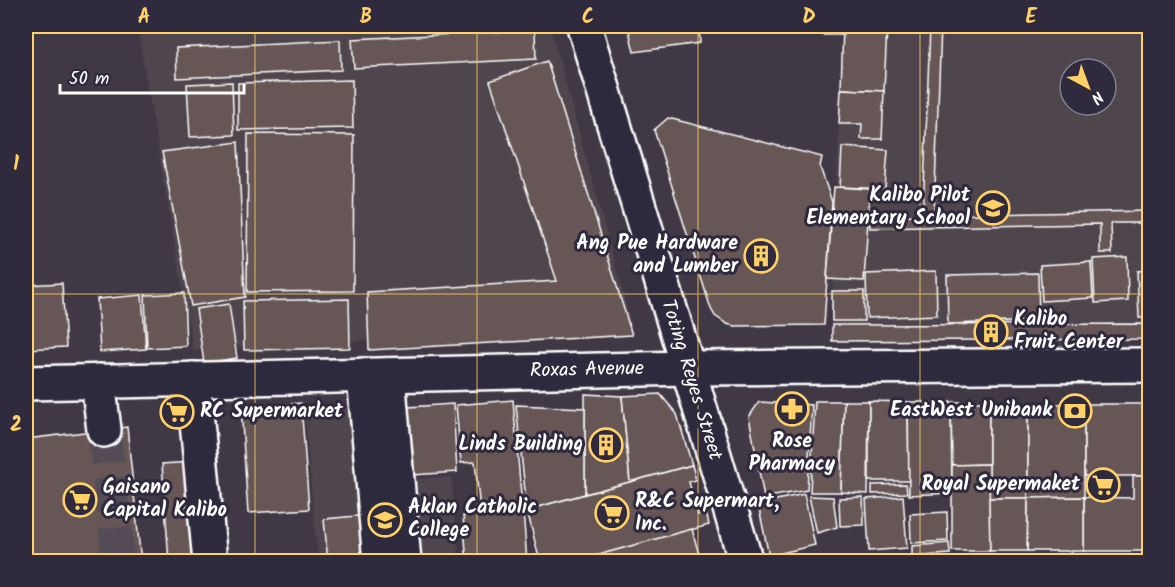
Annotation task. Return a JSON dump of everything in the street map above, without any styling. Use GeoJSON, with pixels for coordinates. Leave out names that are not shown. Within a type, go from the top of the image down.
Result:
{"type":"FeatureCollection","features":[{"type":"Feature","properties":{"kind":"main road","name":"Toting Reyes Street"},"geometry":{"type":"LineString","coordinates":[[584,26],[746,561]]}},
{"type":"Feature","properties":{"kind":"main road","name":"Roxas Avenue"},"geometry":{"type":"LineString","coordinates":[[26,383],[688,368],[1149,365]]}},
{"type":"Feature","properties":{"kind":"main road"},"geometry":{"type":"LineString","coordinates":[[376,375],[380,561]]}},
{"type":"Feature","properties":{"kind":"main road"},"geometry":{"type":"LineString","coordinates":[[376,375],[404,561]]}},
{"type":"Feature","properties":{"kind":"main road"},"geometry":{"type":"LineString","coordinates":[[193,379],[210,561]]}},
{"type":"Feature","properties":{"kind":"main road"},"geometry":{"type":"LineString","coordinates":[[98,381],[104,430]]}},
{"type":"Feature","properties":{"kind":"shaded area"},"geometry":{"type":"Polygon","coordinates":[[[550,26],[632,326],[193,350],[137,27],[550,26]]]}},
{"type":"Feature","properties":{"kind":"shaded area","name":"Kalibo Pilot Elementary School"},"geometry":{"type":"Polygon","coordinates":[[[843,26],[1149,26],[1149,324],[831,325],[843,26]]]}},
{"type":"Feature","properties":{"kind":"shaded area","name":"Aklan Catholic College"},"geometry":{"type":"Polygon","coordinates":[[[402,406],[408,479],[451,477],[459,561],[318,561],[304,407],[402,406]]]}},
{"type":"Feature","properties":{"kind":"building"},"geometry":{"type":"Polygon","coordinates":[[[628,26],[699,26],[700,43],[634,52],[628,26]]]}},
{"type":"Feature","properties":{"kind":"building"},"geometry":{"type":"Polygon","coordinates":[[[782,26],[812,26],[810,33],[782,26]]]}},
{"type":"Feature","properties":{"kind":"building"},"geometry":{"type":"Polygon","coordinates":[[[823,26],[843,26],[843,35],[822,35],[823,26]]]}},
{"type":"Feature","properties":{"kind":"building"},"geometry":{"type":"Polygon","coordinates":[[[843,26],[887,26],[884,91],[841,89],[843,26]]]}},
{"type":"Feature","properties":{"kind":"building"},"geometry":{"type":"Polygon","coordinates":[[[930,26],[941,26],[934,215],[1150,211],[1150,223],[1111,223],[1112,253],[1100,253],[1100,224],[870,228],[869,216],[923,215],[930,26]]]}},
{"type":"Feature","properties":{"kind":"building"},"geometry":{"type":"Polygon","coordinates":[[[535,30],[536,59],[354,68],[352,39],[535,30]]]}},
{"type":"Feature","properties":{"kind":"building"},"geometry":{"type":"Polygon","coordinates":[[[340,40],[341,70],[177,78],[176,48],[340,40]]]}},
{"type":"Feature","properties":{"kind":"building"},"geometry":{"type":"Polygon","coordinates":[[[547,61],[632,335],[369,350],[367,292],[557,281],[490,81],[547,61]]]}},
{"type":"Feature","properties":{"kind":"building"},"geometry":{"type":"Polygon","coordinates":[[[352,80],[353,128],[238,130],[238,83],[352,80]]]}},
{"type":"Feature","properties":{"kind":"building"},"geometry":{"type":"Polygon","coordinates":[[[232,82],[234,135],[190,137],[187,84],[232,82]]]}},
{"type":"Feature","properties":{"kind":"building"},"geometry":{"type":"Polygon","coordinates":[[[841,89],[884,91],[882,139],[861,139],[862,124],[839,124],[841,89]]]}},
{"type":"Feature","properties":{"kind":"building","name":"Ang Pue Hardware and Lumber"},"geometry":{"type":"Polygon","coordinates":[[[668,118],[822,157],[820,167],[832,202],[824,325],[734,326],[715,316],[654,130],[668,118]]]}},
{"type":"Feature","properties":{"kind":"building"},"geometry":{"type":"Polygon","coordinates":[[[248,134],[354,135],[353,291],[247,292],[248,134]]]}},
{"type":"Feature","properties":{"kind":"building"},"geometry":{"type":"Polygon","coordinates":[[[238,142],[245,297],[191,306],[162,152],[238,142]]]}},
{"type":"Feature","properties":{"kind":"building"},"geometry":{"type":"Polygon","coordinates":[[[842,147],[888,150],[885,189],[840,187],[842,147]]]}},
{"type":"Feature","properties":{"kind":"building"},"geometry":{"type":"Polygon","coordinates":[[[834,187],[870,189],[864,281],[827,279],[834,187]]]}},
{"type":"Feature","properties":{"kind":"building"},"geometry":{"type":"Polygon","coordinates":[[[1127,257],[1128,301],[1095,303],[1093,259],[1127,257]]]}},
{"type":"Feature","properties":{"kind":"building"},"geometry":{"type":"Polygon","coordinates":[[[1091,262],[1093,298],[1042,301],[1040,265],[1091,262]]]}},
{"type":"Feature","properties":{"kind":"building"},"geometry":{"type":"Polygon","coordinates":[[[1150,270],[1150,318],[1139,318],[1137,271],[1150,270]]]}},
{"type":"Feature","properties":{"kind":"building"},"geometry":{"type":"Polygon","coordinates":[[[936,271],[937,315],[867,318],[866,274],[936,271]]]}},
{"type":"Feature","properties":{"kind":"building"},"geometry":{"type":"Polygon","coordinates":[[[1038,273],[1039,321],[948,324],[947,275],[1038,273]]]}},
{"type":"Feature","properties":{"kind":"building"},"geometry":{"type":"Polygon","coordinates":[[[62,283],[66,347],[26,349],[26,285],[62,283]]]}},
{"type":"Feature","properties":{"kind":"building"},"geometry":{"type":"Polygon","coordinates":[[[832,291],[864,291],[864,321],[832,321],[832,291]]]}},
{"type":"Feature","properties":{"kind":"building"},"geometry":{"type":"Polygon","coordinates":[[[184,293],[186,346],[147,348],[145,295],[184,293]]]}},
{"type":"Feature","properties":{"kind":"building"},"geometry":{"type":"Polygon","coordinates":[[[142,295],[146,349],[100,352],[97,299],[142,295]]]}},
{"type":"Feature","properties":{"kind":"building"},"geometry":{"type":"Polygon","coordinates":[[[349,299],[350,348],[244,350],[243,301],[349,299]]]}},
{"type":"Feature","properties":{"kind":"building"},"geometry":{"type":"Polygon","coordinates":[[[229,304],[237,358],[204,363],[196,309],[229,304]]]}},
{"type":"Feature","properties":{"kind":"building","name":"Kalibo Fruit Center"},"geometry":{"type":"Polygon","coordinates":[[[1150,324],[1150,339],[832,341],[832,325],[1150,324]]]}},
{"type":"Feature","properties":{"kind":"building","name":"Linds Building"},"geometry":{"type":"Polygon","coordinates":[[[585,394],[622,396],[630,482],[585,494],[585,394]]]}},
{"type":"Feature","properties":{"kind":"building","name":"R&C Supermart, Inc."},"geometry":{"type":"Polygon","coordinates":[[[660,394],[677,414],[692,465],[630,482],[622,396],[660,394]]]}},
{"type":"Feature","properties":{"kind":"building"},"geometry":{"type":"Polygon","coordinates":[[[513,400],[522,506],[480,510],[475,462],[461,463],[456,405],[513,400]]]}},
{"type":"Feature","properties":{"kind":"building"},"geometry":{"type":"Polygon","coordinates":[[[815,401],[844,401],[841,492],[810,492],[815,401]]]}},
{"type":"Feature","properties":{"kind":"building"},"geometry":{"type":"Polygon","coordinates":[[[844,401],[869,401],[868,494],[841,492],[844,401]]]}},
{"type":"Feature","properties":{"kind":"building"},"geometry":{"type":"Polygon","coordinates":[[[869,401],[908,402],[909,481],[869,481],[869,401]]]}},
{"type":"Feature","properties":{"kind":"building"},"geometry":{"type":"Polygon","coordinates":[[[759,402],[812,405],[807,490],[764,498],[749,417],[759,402]]]}},
{"type":"Feature","properties":{"kind":"building"},"geometry":{"type":"Polygon","coordinates":[[[908,402],[951,402],[952,493],[909,495],[908,402]]]}},
{"type":"Feature","properties":{"kind":"building"},"geometry":{"type":"Polygon","coordinates":[[[951,402],[989,402],[989,464],[952,465],[951,402]]]}},
{"type":"Feature","properties":{"kind":"building"},"geometry":{"type":"Polygon","coordinates":[[[989,402],[1028,404],[1028,498],[989,498],[989,402]]]}},
{"type":"Feature","properties":{"kind":"building"},"geometry":{"type":"Polygon","coordinates":[[[301,403],[309,509],[248,513],[241,408],[301,403]]]}},
{"type":"Feature","properties":{"kind":"building"},"geometry":{"type":"Polygon","coordinates":[[[453,404],[457,472],[412,475],[408,407],[453,404]]]}},
{"type":"Feature","properties":{"kind":"building"},"geometry":{"type":"Polygon","coordinates":[[[1028,404],[1084,404],[1084,497],[1028,498],[1028,404]]]}},
{"type":"Feature","properties":{"kind":"building"},"geometry":{"type":"Polygon","coordinates":[[[1084,404],[1150,404],[1150,476],[1084,476],[1084,404]]]}},
{"type":"Feature","properties":{"kind":"building"},"geometry":{"type":"Polygon","coordinates":[[[516,405],[585,408],[585,494],[527,510],[516,405]]]}},
{"type":"Feature","properties":{"kind":"building","name":"Gaisano Capital Kalibo"},"geometry":{"type":"Polygon","coordinates":[[[127,427],[141,562],[26,562],[26,439],[127,427]]]}},
{"type":"Feature","properties":{"kind":"building"},"geometry":{"type":"Polygon","coordinates":[[[191,462],[199,562],[169,562],[162,464],[191,462]]]}},
{"type":"Feature","properties":{"kind":"building"},"geometry":{"type":"Polygon","coordinates":[[[989,464],[990,551],[952,551],[952,465],[989,464]]]}},
{"type":"Feature","properties":{"kind":"building","name":"R&C Supermart, Inc."},"geometry":{"type":"Polygon","coordinates":[[[692,465],[696,480],[689,482],[698,515],[706,512],[709,525],[573,562],[540,562],[527,510],[692,465]]]}},
{"type":"Feature","properties":{"kind":"building"},"geometry":{"type":"Polygon","coordinates":[[[1133,476],[1150,476],[1150,551],[1084,551],[1084,497],[1133,498],[1133,476]]]}},
{"type":"Feature","properties":{"kind":"building"},"geometry":{"type":"Polygon","coordinates":[[[906,484],[907,493],[872,494],[872,485],[906,484]]]}},
{"type":"Feature","properties":{"kind":"building"},"geometry":{"type":"Polygon","coordinates":[[[804,494],[815,545],[769,556],[758,504],[804,494]]]}},
{"type":"Feature","properties":{"kind":"building"},"geometry":{"type":"Polygon","coordinates":[[[809,496],[833,497],[837,527],[817,533],[809,496]]]}},
{"type":"Feature","properties":{"kind":"building"},"geometry":{"type":"Polygon","coordinates":[[[903,496],[907,548],[869,551],[866,499],[903,496]]]}},
{"type":"Feature","properties":{"kind":"building"},"geometry":{"type":"Polygon","coordinates":[[[863,497],[864,525],[840,526],[839,498],[863,497]]]}},
{"type":"Feature","properties":{"kind":"building"},"geometry":{"type":"Polygon","coordinates":[[[1084,497],[1084,551],[1027,551],[1028,498],[1084,497]]]}},
{"type":"Feature","properties":{"kind":"building"},"geometry":{"type":"Polygon","coordinates":[[[989,498],[1028,498],[1027,551],[990,551],[989,498]]]}},
{"type":"Feature","properties":{"kind":"building"},"geometry":{"type":"Polygon","coordinates":[[[523,510],[527,562],[467,562],[463,516],[523,510]]]}},
{"type":"Feature","properties":{"kind":"building"},"geometry":{"type":"Polygon","coordinates":[[[947,512],[948,541],[911,543],[910,514],[947,512]]]}},
{"type":"Feature","properties":{"kind":"building"},"geometry":{"type":"Polygon","coordinates":[[[368,515],[372,562],[328,562],[324,519],[368,515]]]}},
{"type":"Feature","properties":{"kind":"building"},"geometry":{"type":"Polygon","coordinates":[[[692,529],[701,562],[573,562],[692,529]]]}},
{"type":"Feature","properties":{"kind":"building"},"geometry":{"type":"Polygon","coordinates":[[[949,543],[950,554],[912,557],[912,546],[949,543]]]}},
{"type":"Feature","properties":{"kind":"tunnel"},"geometry":{"type":"LineString","coordinates":[[104,430],[119,562]]}},
{"type":"Feature","properties":{"kind":"place","name":"Kalibo Pilot Elementary School"},"geometry":{"type":"Point","coordinates":[993,208]}},
{"type":"Feature","properties":{"kind":"place","name":"Ang Pue Hardware and Lumber"},"geometry":{"type":"Point","coordinates":[761,256]}},
{"type":"Feature","properties":{"kind":"place","name":"Kalibo Fruit Center"},"geometry":{"type":"Point","coordinates":[991,332]}},
{"type":"Feature","properties":{"kind":"place","name":"Rose Pharmacy"},"geometry":{"type":"Point","coordinates":[792,409]}},
{"type":"Feature","properties":{"kind":"place","name":"EastWest Unibank"},"geometry":{"type":"Point","coordinates":[1075,411]}},
{"type":"Feature","properties":{"kind":"place","name":"RC Supermarket"},"geometry":{"type":"Point","coordinates":[177,412]}},
{"type":"Feature","properties":{"kind":"place","name":"Linds Building"},"geometry":{"type":"Point","coordinates":[606,445]}},
{"type":"Feature","properties":{"kind":"place","name":"Royal Supermaket"},"geometry":{"type":"Point","coordinates":[1103,485]}},
{"type":"Feature","properties":{"kind":"place","name":"Gaisano Capital Kalibo"},"geometry":{"type":"Point","coordinates":[80,500]}},
{"type":"Feature","properties":{"kind":"place","name":"R&C Supermart, Inc."},"geometry":{"type":"Point","coordinates":[612,513]}},
{"type":"Feature","properties":{"kind":"place","name":"Aklan Catholic College"},"geometry":{"type":"Point","coordinates":[385,520]}}]}
